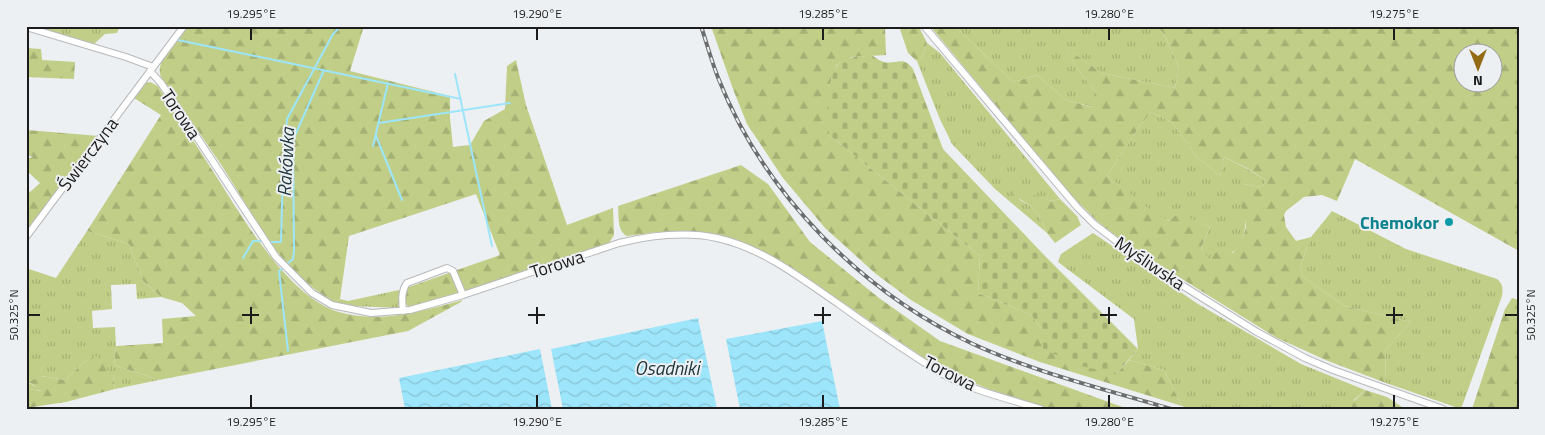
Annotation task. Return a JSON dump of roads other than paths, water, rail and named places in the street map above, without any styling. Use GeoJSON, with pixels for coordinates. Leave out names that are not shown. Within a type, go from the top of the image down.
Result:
{"type":"FeatureCollection","features":[{"type":"Feature","properties":{"kind":"street","name":"Świerczyna"},"geometry":{"type":"LineString","coordinates":[[26,237],[184,26]]}},
{"type":"Feature","properties":{"kind":"street","name":"Myśliwska"},"geometry":{"type":"LineString","coordinates":[[924,26],[1067,196],[1094,224],[1119,244],[1140,259],[1285,348],[1333,370],[1443,409]]}},
{"type":"Feature","properties":{"kind":"street"},"geometry":{"type":"LineString","coordinates":[[26,27],[126,57],[152,69]]}},
{"type":"Feature","properties":{"kind":"street","name":"Torowa"},"geometry":{"type":"LineString","coordinates":[[152,69],[276,256],[300,283],[325,302],[343,308],[371,313],[403,311],[463,295],[619,243],[640,238],[677,234],[718,239],[747,248],[779,264],[942,373],[994,394],[1041,409]]}},
{"type":"Feature","properties":{"kind":"street"},"geometry":{"type":"LineString","coordinates":[[403,311],[403,288],[407,283],[447,268],[453,271],[463,295]]}},
{"type":"Feature","properties":{"kind":"water","name":"Osadniki"},"geometry":{"type":"Polygon","coordinates":[[[698,318],[717,409],[563,409],[551,349],[698,318]]]}},
{"type":"Feature","properties":{"kind":"water"},"geometry":{"type":"Polygon","coordinates":[[[822,321],[840,409],[740,409],[726,339],[822,321]]]}},
{"type":"Feature","properties":{"kind":"water"},"geometry":{"type":"Polygon","coordinates":[[[540,349],[552,409],[405,409],[399,378],[540,349]]]}},
{"type":"Feature","properties":{"kind":"waterway","name":"Rakówka"},"geometry":{"type":"LineString","coordinates":[[271,242],[281,242],[283,170],[287,119],[333,34],[341,26]]}},
{"type":"Feature","properties":{"kind":"waterway"},"geometry":{"type":"LineString","coordinates":[[178,40],[461,99]]}},
{"type":"Feature","properties":{"kind":"waterway","name":"Rakówka"},"geometry":{"type":"LineString","coordinates":[[288,263],[293,259],[294,251],[293,140],[324,70]]}},
{"type":"Feature","properties":{"kind":"waterway"},"geometry":{"type":"LineString","coordinates":[[455,74],[492,246]]}},
{"type":"Feature","properties":{"kind":"waterway"},"geometry":{"type":"LineString","coordinates":[[373,146],[388,83]]}},
{"type":"Feature","properties":{"kind":"waterway"},"geometry":{"type":"LineString","coordinates":[[379,123],[510,103]]}},
{"type":"Feature","properties":{"kind":"waterway"},"geometry":{"type":"LineString","coordinates":[[376,136],[402,200]]}},
{"type":"Feature","properties":{"kind":"waterway","name":"Rakówka"},"geometry":{"type":"LineString","coordinates":[[243,258],[253,241],[261,241]]}},
{"type":"Feature","properties":{"kind":"waterway","name":"Rakówka"},"geometry":{"type":"LineString","coordinates":[[282,269],[279,271],[288,351]]}},
{"type":"Feature","properties":{"kind":"railway"},"geometry":{"type":"LineString","coordinates":[[701,26],[719,80],[739,122],[762,162],[790,200],[822,236],[856,268],[893,297],[932,322],[973,344],[1021,364],[1171,409]]}},
{"type":"Feature","properties":{"kind":"place","name":"Chemokor"},"geometry":{"type":"Point","coordinates":[1449,222]}}]}
